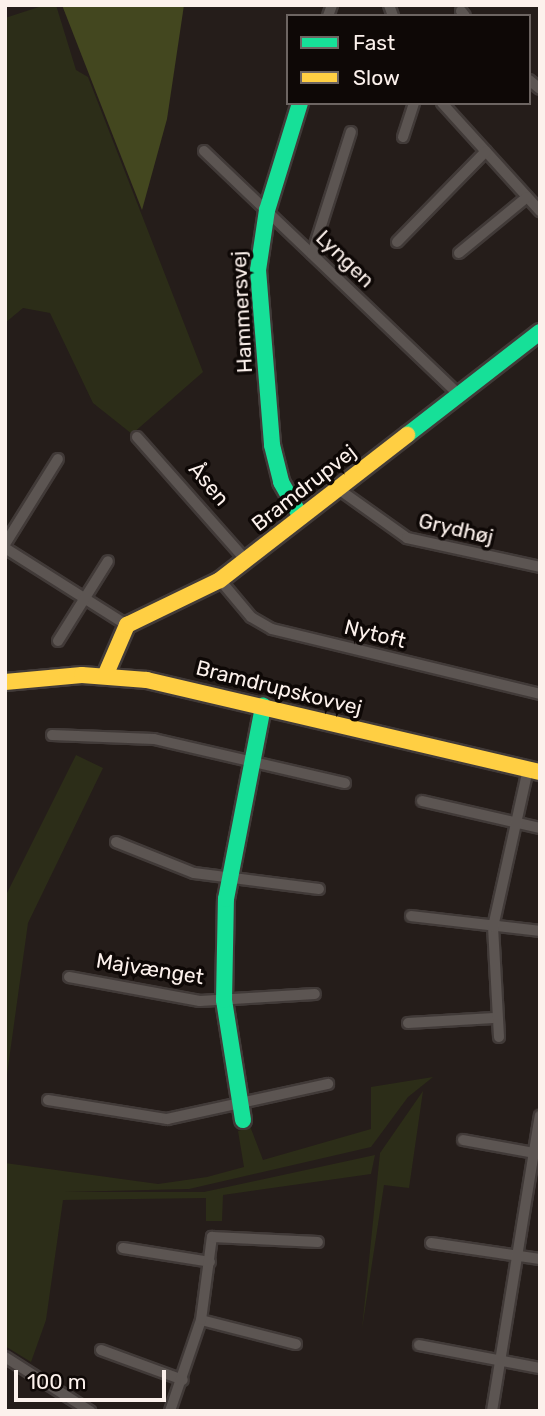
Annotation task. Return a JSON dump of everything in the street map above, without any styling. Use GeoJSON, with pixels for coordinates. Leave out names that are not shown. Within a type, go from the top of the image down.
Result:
{"type":"FeatureCollection","features":[{"type":"Feature","properties":{"kind":"street","name":"Hammersvej"},"geometry":{"type":"LineString","coordinates":[[299,105],[267,210],[258,270],[272,445],[281,482],[301,517]]}},
{"type":"Feature","properties":{"kind":"street"},"geometry":{"type":"LineString","coordinates":[[403,136],[413,105]]}},
{"type":"Feature","properties":{"kind":"street"},"geometry":{"type":"LineString","coordinates":[[444,105],[540,211]]}},
{"type":"Feature","properties":{"kind":"street"},"geometry":{"type":"LineString","coordinates":[[312,254],[351,132]]}},
{"type":"Feature","properties":{"kind":"street","name":"Lyngen"},"geometry":{"type":"LineString","coordinates":[[204,151],[459,395]]}},
{"type":"Feature","properties":{"kind":"street"},"geometry":{"type":"LineString","coordinates":[[397,242],[486,151]]}},
{"type":"Feature","properties":{"kind":"street"},"geometry":{"type":"LineString","coordinates":[[459,253],[527,197]]}},
{"type":"Feature","properties":{"kind":"street","name":"Bramdrupvej"},"geometry":{"type":"LineString","coordinates":[[127,625],[149,609],[220,580],[540,332]]}},
{"type":"Feature","properties":{"kind":"street","name":"Åsen"},"geometry":{"type":"LineString","coordinates":[[137,437],[246,560]]}},
{"type":"Feature","properties":{"kind":"street"},"geometry":{"type":"LineString","coordinates":[[58,459],[5,546],[127,625],[105,676]]}},
{"type":"Feature","properties":{"kind":"street","name":"Grydhøj"},"geometry":{"type":"LineString","coordinates":[[337,488],[407,538],[540,567]]}},
{"type":"Feature","properties":{"kind":"street"},"geometry":{"type":"LineString","coordinates":[[58,641],[108,561]]}},
{"type":"Feature","properties":{"kind":"street","name":"Nytoft"},"geometry":{"type":"LineString","coordinates":[[220,580],[251,617],[272,629],[540,694]]}},
{"type":"Feature","properties":{"kind":"street","name":"Bramdrupskovvej"},"geometry":{"type":"LineString","coordinates":[[5,682],[105,676],[263,706],[534,771]]}},
{"type":"Feature","properties":{"kind":"street","name":"Majvænget"},"geometry":{"type":"LineString","coordinates":[[243,1120],[224,1000],[229,877],[250,759],[263,706]]}},
{"type":"Feature","properties":{"kind":"street"},"geometry":{"type":"LineString","coordinates":[[52,735],[154,739],[345,783]]}},
{"type":"Feature","properties":{"kind":"street"},"geometry":{"type":"LineString","coordinates":[[499,1037],[494,1018],[494,927],[515,822],[534,771]]}},
{"type":"Feature","properties":{"kind":"street"},"geometry":{"type":"LineString","coordinates":[[422,801],[540,828]]}},
{"type":"Feature","properties":{"kind":"street"},"geometry":{"type":"LineString","coordinates":[[116,842],[194,873],[319,889]]}},
{"type":"Feature","properties":{"kind":"street"},"geometry":{"type":"LineString","coordinates":[[411,916],[540,931]]}},
{"type":"Feature","properties":{"kind":"street","name":"Majvænget"},"geometry":{"type":"LineString","coordinates":[[69,977],[224,1000],[315,994]]}},
{"type":"Feature","properties":{"kind":"street"},"geometry":{"type":"LineString","coordinates":[[408,1023],[494,1018]]}},
{"type":"Feature","properties":{"kind":"street"},"geometry":{"type":"LineString","coordinates":[[48,1100],[167,1119],[328,1084]]}},
{"type":"Feature","properties":{"kind":"street"},"geometry":{"type":"LineString","coordinates":[[492,1411],[537,1154],[540,1116]]}},
{"type":"Feature","properties":{"kind":"street"},"geometry":{"type":"LineString","coordinates":[[463,1140],[537,1154]]}},
{"type":"Feature","properties":{"kind":"street"},"geometry":{"type":"LineString","coordinates":[[185,1411],[171,1408],[183,1380],[201,1320],[212,1237],[318,1241]]}},
{"type":"Feature","properties":{"kind":"street"},"geometry":{"type":"LineString","coordinates":[[431,1243],[540,1259]]}},
{"type":"Feature","properties":{"kind":"street"},"geometry":{"type":"LineString","coordinates":[[123,1248],[210,1262]]}},
{"type":"Feature","properties":{"kind":"street"},"geometry":{"type":"LineString","coordinates":[[201,1320],[296,1344]]}},
{"type":"Feature","properties":{"kind":"street"},"geometry":{"type":"LineString","coordinates":[[419,1345],[540,1368]]}},
{"type":"Feature","properties":{"kind":"street"},"geometry":{"type":"LineString","coordinates":[[101,1350],[183,1380]]}},
{"type":"Feature","properties":{"kind":"street"},"geometry":{"type":"LineString","coordinates":[[5,1357],[90,1411]]}},
{"type":"Feature","properties":{"kind":"green space"},"geometry":{"type":"Polygon","coordinates":[[[45,5],[56,5],[76,70],[88,77],[203,372],[132,434],[93,403],[50,313],[23,308],[5,323],[5,18],[45,5]]]}},
{"type":"Feature","properties":{"kind":"green space"},"geometry":{"type":"Polygon","coordinates":[[[62,5],[184,5],[167,119],[142,210],[62,5]]]}},
{"type":"Feature","properties":{"kind":"green space"},"geometry":{"type":"Polygon","coordinates":[[[76,755],[103,768],[28,923],[5,1089],[5,897],[76,755]]]}},
{"type":"Feature","properties":{"kind":"green space"},"geometry":{"type":"Polygon","coordinates":[[[433,1077],[408,1097],[371,1147],[189,1189],[64,1192],[204,1192],[375,1155],[371,1174],[223,1195],[222,1221],[206,1221],[206,1198],[63,1200],[46,1320],[31,1362],[5,1346],[5,1163],[158,1184],[207,1177],[244,1167],[238,1131],[247,1128],[243,1108],[263,1160],[371,1129],[371,1087],[433,1077]]]}},
{"type":"Feature","properties":{"kind":"green space"},"geometry":{"type":"Polygon","coordinates":[[[423,1091],[409,1188],[384,1185],[362,1329],[380,1153],[423,1091]]]}},
{"type":"Feature","properties":{"kind":"traffic: fast"},"geometry":{"type":"LineString","coordinates":[[299,105],[267,210],[258,270],[272,445],[281,482],[301,517]]}},
{"type":"Feature","properties":{"kind":"traffic: fast"},"geometry":{"type":"LineString","coordinates":[[407,435],[540,332]]}},
{"type":"Feature","properties":{"kind":"traffic: fast"},"geometry":{"type":"LineString","coordinates":[[243,1120],[224,1000],[226,899],[263,706]]}},
{"type":"Feature","properties":{"kind":"traffic: slow"},"geometry":{"type":"LineString","coordinates":[[105,676],[127,625],[220,580],[407,435]]}},
{"type":"Feature","properties":{"kind":"traffic: slow"},"geometry":{"type":"LineString","coordinates":[[5,682],[82,675],[147,680],[540,772]]}}]}
